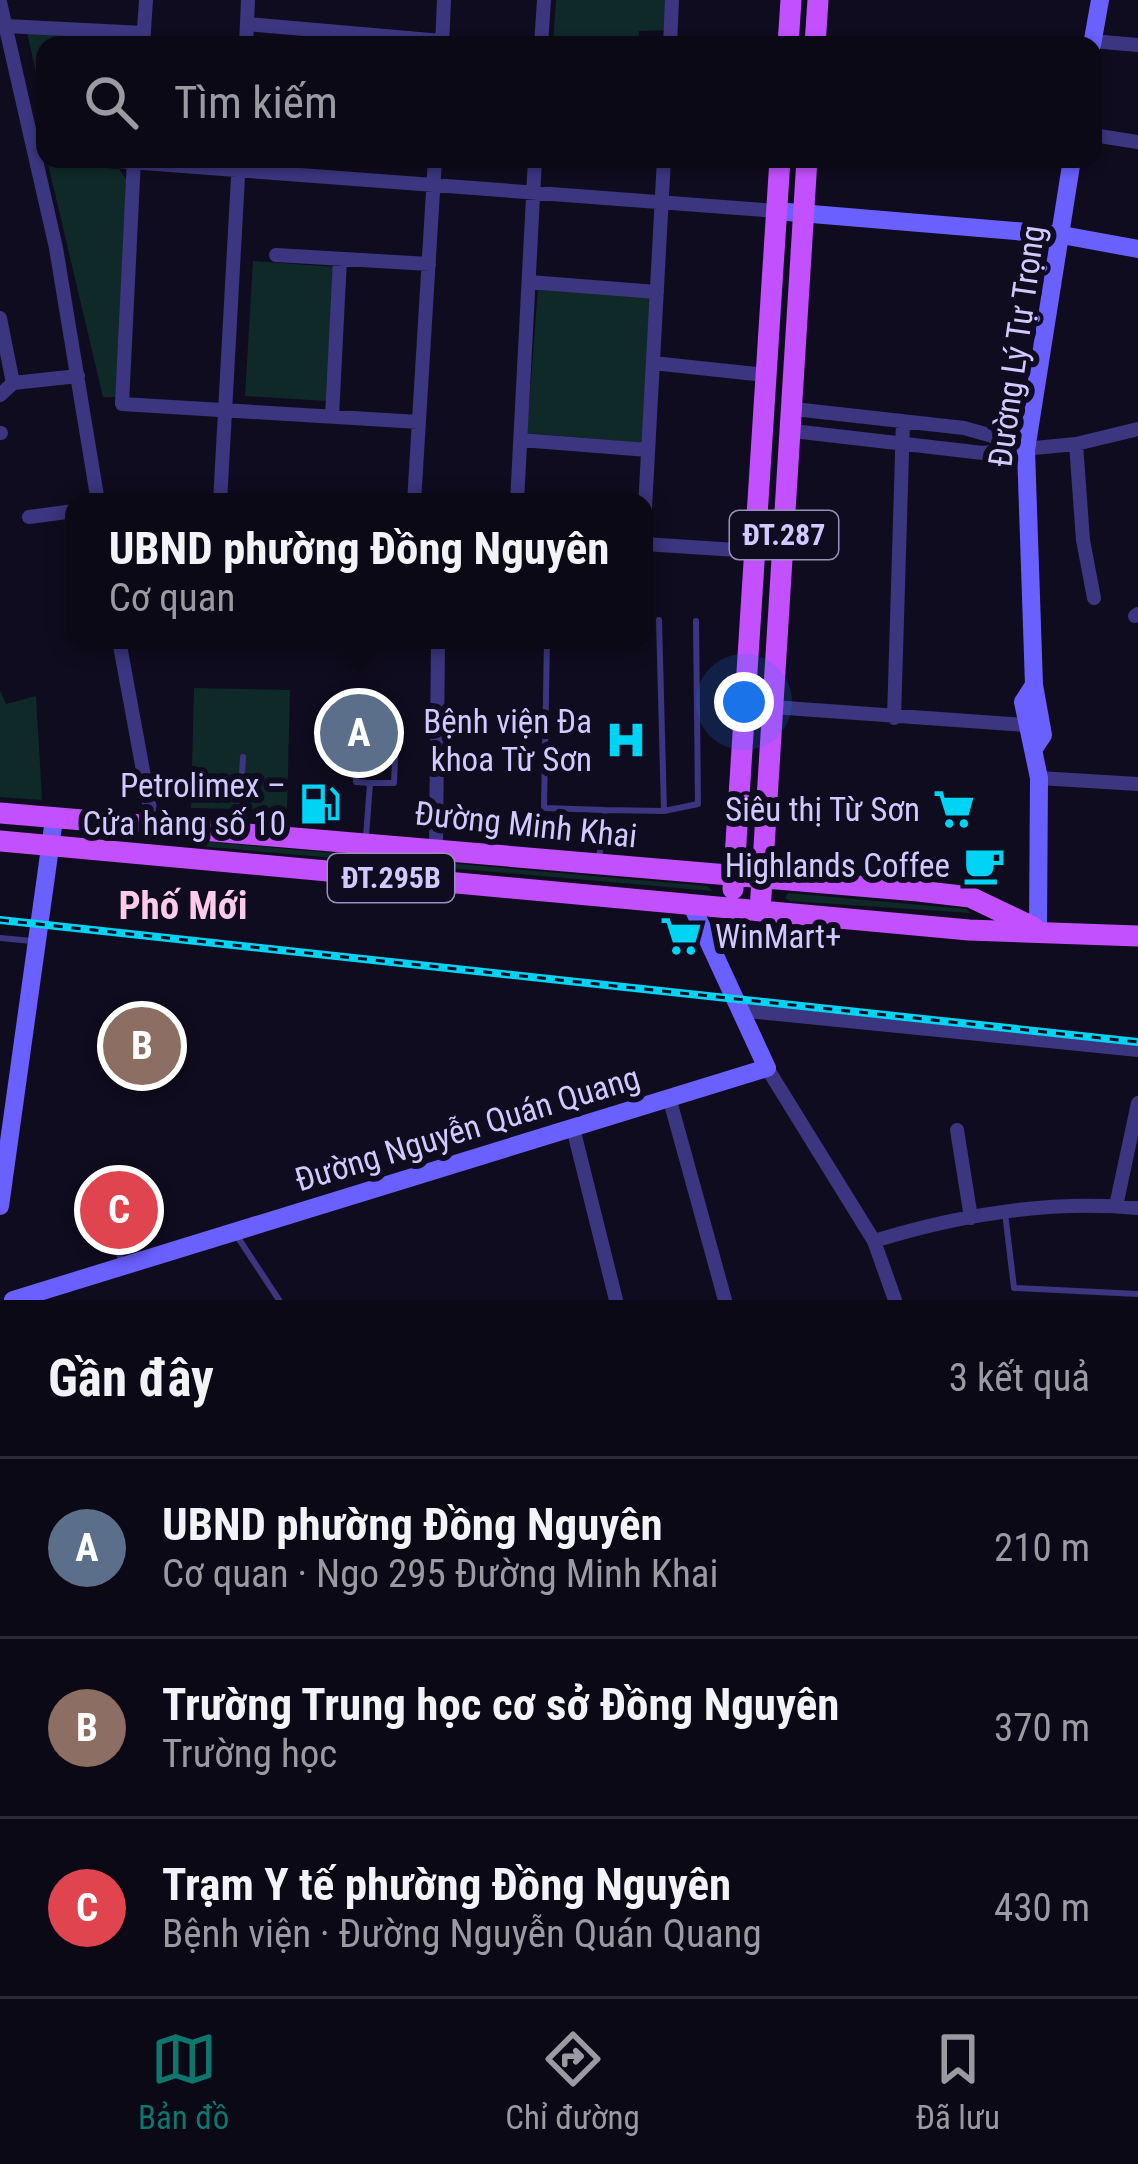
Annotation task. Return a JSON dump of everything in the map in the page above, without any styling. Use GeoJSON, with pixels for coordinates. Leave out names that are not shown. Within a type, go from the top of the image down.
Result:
{"type":"FeatureCollection","features":[{"type":"Feature","properties":{"kind":"main road"},"geometry":{"type":"LineString","coordinates":[[789,36],[791,0]]}},
{"type":"Feature","properties":{"kind":"main road"},"geometry":{"type":"LineString","coordinates":[[816,36],[818,0]]}},
{"type":"Feature","properties":{"kind":"main road","name":"ĐT.287"},"geometry":{"type":"LineString","coordinates":[[735,877],[779,168]]}},
{"type":"Feature","properties":{"kind":"main road","name":"ĐT.287"},"geometry":{"type":"LineString","coordinates":[[760,911],[806,168]]}},
{"type":"Feature","properties":{"kind":"main road"},"geometry":{"type":"LineString","coordinates":[[746,704],[772,707]]}},
{"type":"Feature","properties":{"kind":"main road","name":"Đường Minh Khai"},"geometry":{"type":"LineString","coordinates":[[0,813],[366,840],[970,897],[1038,929]]}},
{"type":"Feature","properties":{"kind":"main road","name":"Đường Minh Khai"},"geometry":{"type":"LineString","coordinates":[[0,842],[968,931],[1038,929],[1138,936]]}},
{"type":"Feature","properties":{"kind":"main road"},"geometry":{"type":"LineString","coordinates":[[731,909],[735,877]]}},
{"type":"Feature","properties":{"kind":"street"},"geometry":{"type":"LineString","coordinates":[[143,36],[146,0]]}},
{"type":"Feature","properties":{"kind":"street"},"geometry":{"type":"LineString","coordinates":[[246,36],[248,0]]}},
{"type":"Feature","properties":{"kind":"street"},"geometry":{"type":"LineString","coordinates":[[442,36],[445,0]]}},
{"type":"Feature","properties":{"kind":"street"},"geometry":{"type":"LineString","coordinates":[[542,36],[544,0]]}},
{"type":"Feature","properties":{"kind":"street"},"geometry":{"type":"LineString","coordinates":[[670,36],[672,0]]}},
{"type":"Feature","properties":{"kind":"street"},"geometry":{"type":"LineString","coordinates":[[1093,36],[1100,0]]}},
{"type":"Feature","properties":{"kind":"street"},"geometry":{"type":"LineString","coordinates":[[0,2],[36,141]]}},
{"type":"Feature","properties":{"kind":"street"},"geometry":{"type":"LineString","coordinates":[[247,24],[370,36]]}},
{"type":"Feature","properties":{"kind":"street"},"geometry":{"type":"LineString","coordinates":[[6,26],[111,36]]}},
{"type":"Feature","properties":{"kind":"street"},"geometry":{"type":"LineString","coordinates":[[1102,43],[1138,45]]}},
{"type":"Feature","properties":{"kind":"street"},"geometry":{"type":"LineString","coordinates":[[0,78],[16,70]]}},
{"type":"Feature","properties":{"kind":"street"},"geometry":{"type":"LineString","coordinates":[[1102,136],[1138,142]]}},
{"type":"Feature","properties":{"kind":"street"},"geometry":{"type":"LineString","coordinates":[[42,168],[96,493]]}},
{"type":"Feature","properties":{"kind":"street"},"geometry":{"type":"LineString","coordinates":[[134,168],[122,404],[419,422]]}},
{"type":"Feature","properties":{"kind":"street"},"geometry":{"type":"LineString","coordinates":[[220,493],[239,168]]}},
{"type":"Feature","properties":{"kind":"street"},"geometry":{"type":"LineString","coordinates":[[268,168],[1061,235],[1138,249]]}},
{"type":"Feature","properties":{"kind":"street"},"geometry":{"type":"LineString","coordinates":[[415,493],[435,168]]}},
{"type":"Feature","properties":{"kind":"street"},"geometry":{"type":"LineString","coordinates":[[518,493],[535,168]]}},
{"type":"Feature","properties":{"kind":"street"},"geometry":{"type":"LineString","coordinates":[[646,493],[664,168]]}},
{"type":"Feature","properties":{"kind":"street","name":"Đường Lý Tự Trọng"},"geometry":{"type":"LineString","coordinates":[[1035,747],[1043,734],[1034,685],[1026,450],[1071,168]]}},
{"type":"Feature","properties":{"kind":"street"},"geometry":{"type":"LineString","coordinates":[[276,255],[429,264]]}},
{"type":"Feature","properties":{"kind":"street"},"geometry":{"type":"LineString","coordinates":[[332,417],[340,260]]}},
{"type":"Feature","properties":{"kind":"street"},"geometry":{"type":"LineString","coordinates":[[529,282],[656,292]]}},
{"type":"Feature","properties":{"kind":"street"},"geometry":{"type":"LineString","coordinates":[[0,318],[13,383]]}},
{"type":"Feature","properties":{"kind":"street"},"geometry":{"type":"LineString","coordinates":[[652,363],[766,375]]}},
{"type":"Feature","properties":{"kind":"street"},"geometry":{"type":"LineString","coordinates":[[0,395],[13,383],[77,376]]}},
{"type":"Feature","properties":{"kind":"street"},"geometry":{"type":"LineString","coordinates":[[794,420],[904,421],[996,436],[1004,448]]}},
{"type":"Feature","properties":{"kind":"street"},"geometry":{"type":"LineString","coordinates":[[794,420],[983,453],[1076,444],[1138,429]]}},
{"type":"Feature","properties":{"kind":"street"},"geometry":{"type":"LineString","coordinates":[[894,718],[904,421]]}},
{"type":"Feature","properties":{"kind":"street"},"geometry":{"type":"LineString","coordinates":[[521,440],[648,450]]}},
{"type":"Feature","properties":{"kind":"street"},"geometry":{"type":"LineString","coordinates":[[1076,444],[1094,598]]}},
{"type":"Feature","properties":{"kind":"street"},"geometry":{"type":"LineString","coordinates":[[29,517],[65,512]]}},
{"type":"Feature","properties":{"kind":"street"},"geometry":{"type":"LineString","coordinates":[[653,545],[783,554]]}},
{"type":"Feature","properties":{"kind":"street"},"geometry":{"type":"LineString","coordinates":[[121,649],[153,825]]}},
{"type":"Feature","properties":{"kind":"street"},"geometry":{"type":"LineString","coordinates":[[436,847],[439,649]]}},
{"type":"Feature","properties":{"kind":"street","name":"Đường Lý Tự Trọng"},"geometry":{"type":"LineString","coordinates":[[1034,685],[1023,702],[1024,725],[1035,747],[1039,778],[1038,929]]}},
{"type":"Feature","properties":{"kind":"street"},"geometry":{"type":"LineString","coordinates":[[772,707],[1024,725]]}},
{"type":"Feature","properties":{"kind":"street"},"geometry":{"type":"LineString","coordinates":[[1039,778],[1138,784]]}},
{"type":"Feature","properties":{"kind":"street"},"geometry":{"type":"LineString","coordinates":[[0,1206],[54,819]]}},
{"type":"Feature","properties":{"kind":"street"},"geometry":{"type":"LineString","coordinates":[[692,906],[767,1068],[874,1241],[895,1300]]}},
{"type":"Feature","properties":{"kind":"street"},"geometry":{"type":"LineString","coordinates":[[738,1010],[1138,1050]]}},
{"type":"Feature","properties":{"kind":"street","name":"Đường Nguyễn Quán Quang"},"geometry":{"type":"LineString","coordinates":[[13,1300],[233,1230],[574,1132],[767,1068]]}},
{"type":"Feature","properties":{"kind":"street"},"geometry":{"type":"LineString","coordinates":[[669,1097],[725,1300]]}},
{"type":"Feature","properties":{"kind":"street"},"geometry":{"type":"LineString","coordinates":[[1116,1206],[1138,1102]]}},
{"type":"Feature","properties":{"kind":"street"},"geometry":{"type":"LineString","coordinates":[[957,1130],[971,1218]]}},
{"type":"Feature","properties":{"kind":"street"},"geometry":{"type":"LineString","coordinates":[[574,1132],[616,1300]]}},
{"type":"Feature","properties":{"kind":"street"},"geometry":{"type":"LineString","coordinates":[[874,1241],[971,1218],[1075,1204],[1138,1208]]}},
{"type":"Feature","properties":{"kind":"lane"},"geometry":{"type":"LineString","coordinates":[[659,620],[664,812]]}},
{"type":"Feature","properties":{"kind":"lane"},"geometry":{"type":"LineString","coordinates":[[547,649],[544,808],[664,812],[698,804],[696,622]]}},
{"type":"Feature","properties":{"kind":"lane"},"geometry":{"type":"LineString","coordinates":[[357,734],[396,735],[394,783],[370,783],[356,782],[357,734]]}},
{"type":"Feature","properties":{"kind":"lane"},"geometry":{"type":"LineString","coordinates":[[239,831],[242,758]]}},
{"type":"Feature","properties":{"kind":"lane"},"geometry":{"type":"LineString","coordinates":[[366,840],[370,783]]}},
{"type":"Feature","properties":{"kind":"lane"},"geometry":{"type":"LineString","coordinates":[[598,865],[604,810]]}},
{"type":"Feature","properties":{"kind":"lane"},"geometry":{"type":"LineString","coordinates":[[0,938],[35,942]]}},
{"type":"Feature","properties":{"kind":"lane"},"geometry":{"type":"LineString","coordinates":[[98,1177],[118,1188],[117,1204],[106,1212],[92,1209],[85,1200],[85,1188],[98,1177]]}},
{"type":"Feature","properties":{"kind":"lane"},"geometry":{"type":"LineString","coordinates":[[106,1212],[124,1268]]}},
{"type":"Feature","properties":{"kind":"lane"},"geometry":{"type":"LineString","coordinates":[[1005,1214],[1014,1288],[1138,1294]]}},
{"type":"Feature","properties":{"kind":"lane"},"geometry":{"type":"LineString","coordinates":[[233,1230],[279,1300]]}},
{"type":"Feature","properties":{"kind":"green space"},"geometry":{"type":"Polygon","coordinates":[[[556,0],[669,0],[669,30],[639,31],[639,36],[554,36],[556,0]]]}},
{"type":"Feature","properties":{"kind":"green space"},"geometry":{"type":"Polygon","coordinates":[[[27,32],[72,36],[36,36],[36,73],[27,32]]]}},
{"type":"Feature","properties":{"kind":"green space"},"geometry":{"type":"Polygon","coordinates":[[[49,168],[119,169],[128,182],[117,397],[103,397],[49,168]]]}},
{"type":"Feature","properties":{"kind":"green space"},"geometry":{"type":"Polygon","coordinates":[[[253,261],[335,267],[327,401],[245,396],[253,261]]]}},
{"type":"Feature","properties":{"kind":"green space"},"geometry":{"type":"Polygon","coordinates":[[[538,288],[653,298],[642,443],[527,433],[538,288]]]}},
{"type":"Feature","properties":{"kind":"green space"},"geometry":{"type":"Polygon","coordinates":[[[194,688],[290,690],[287,810],[191,808],[194,688]]]}},
{"type":"Feature","properties":{"kind":"green space"},"geometry":{"type":"Polygon","coordinates":[[[0,690],[6,704],[36,696],[42,800],[0,797],[0,690]]]}},
{"type":"Feature","properties":{"kind":"green space"},"geometry":{"type":"Polygon","coordinates":[[[198,841],[707,886],[713,891],[198,846],[198,841]]]}},
{"type":"Feature","properties":{"kind":"green space"},"geometry":{"type":"Polygon","coordinates":[[[788,893],[971,913],[790,901],[785,898],[788,893]]]}},
{"type":"Feature","properties":{"kind":"railway"},"geometry":{"type":"LineString","coordinates":[[0,920],[1138,1042]]}},
{"type":"Feature","properties":{"kind":"place","name":"UBND phường Đồng Nguyên"},"geometry":{"type":"Point","coordinates":[359,733]}},
{"type":"Feature","properties":{"kind":"place","name":"Bệnh viện Đa khoa Từ Sơn"},"geometry":{"type":"Point","coordinates":[626,740]}},
{"type":"Feature","properties":{"kind":"place","name":"Petrolimex – Cửa hàng số 10"},"geometry":{"type":"Point","coordinates":[320,804]}},
{"type":"Feature","properties":{"kind":"place","name":"Siêu thị Từ Sơn"},"geometry":{"type":"Point","coordinates":[954,809]}},
{"type":"Feature","properties":{"kind":"place","name":"Highlands Coffee"},"geometry":{"type":"Point","coordinates":[984,865]}},
{"type":"Feature","properties":{"kind":"place","name":"WinMart+"},"geometry":{"type":"Point","coordinates":[681,936]}},
{"type":"Feature","properties":{"kind":"place","name":"Trường Trung học cơ sở Đồng Nguyên"},"geometry":{"type":"Point","coordinates":[142,1046]}},
{"type":"Feature","properties":{"kind":"place","name":"Trạm Y tế phường Đồng Nguyên"},"geometry":{"type":"Point","coordinates":[119,1210]}},
{"type":"Feature","properties":{"kind":"district","name":"Phố Mới"},"geometry":{"type":"Point","coordinates":[183,905]}}]}
